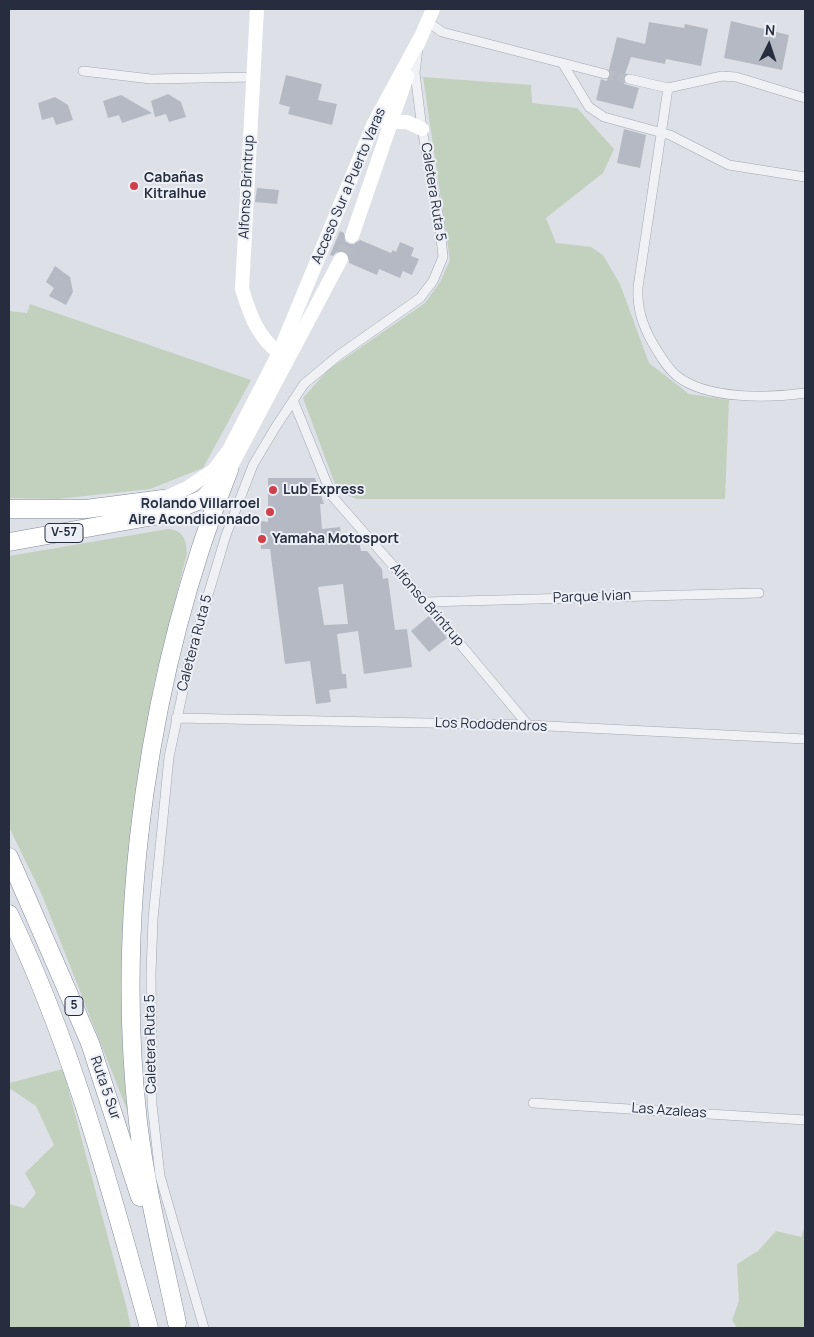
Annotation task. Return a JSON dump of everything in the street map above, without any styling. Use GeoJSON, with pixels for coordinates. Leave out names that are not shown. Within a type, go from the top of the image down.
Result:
{"type":"FeatureCollection","features":[{"type":"Feature","properties":{"kind":"highway","name":"V-57"},"geometry":{"type":"LineString","coordinates":[[9,542],[120,524],[165,514],[203,499],[229,470]]}},
{"type":"Feature","properties":{"kind":"highway"},"geometry":{"type":"LineString","coordinates":[[178,1326],[150,1195],[138,1122],[132,1017],[136,886],[146,790],[162,692],[187,594],[212,513],[229,470]]}},
{"type":"Feature","properties":{"kind":"highway","name":"V-57"},"geometry":{"type":"LineString","coordinates":[[120,524],[163,499]]}},
{"type":"Feature","properties":{"kind":"highway"},"geometry":{"type":"LineString","coordinates":[[9,509],[86,509],[163,499]]}},
{"type":"Feature","properties":{"kind":"highway","name":"Ruta 5 Sur"},"geometry":{"type":"LineString","coordinates":[[9,857],[90,1043],[129,1159],[178,1326]]}},
{"type":"Feature","properties":{"kind":"highway","name":"Ruta 5 Sur"},"geometry":{"type":"LineString","coordinates":[[9,914],[72,1066],[103,1161],[149,1328]]}},
{"type":"Feature","properties":{"kind":"main road","name":"Alfonso Brintrup"},"geometry":{"type":"LineString","coordinates":[[257,9],[242,289],[247,307],[264,341],[279,353]]}},
{"type":"Feature","properties":{"kind":"main road","name":"V-57"},"geometry":{"type":"LineString","coordinates":[[420,38],[430,15]]}},
{"type":"Feature","properties":{"kind":"main road","name":"Acceso Sur a Puerto Varas"},"geometry":{"type":"LineString","coordinates":[[352,236],[420,38]]}},
{"type":"Feature","properties":{"kind":"main road","name":"Acceso Sur a Puerto Varas"},"geometry":{"type":"LineString","coordinates":[[163,499],[187,488],[214,470],[229,450],[279,353],[374,123],[420,38]]}},
{"type":"Feature","properties":{"kind":"main road"},"geometry":{"type":"LineString","coordinates":[[374,123],[407,122],[422,129]]}},
{"type":"Feature","properties":{"kind":"main road","name":"Acceso Sur a Puerto Varas"},"geometry":{"type":"LineString","coordinates":[[229,470],[341,259]]}},
{"type":"Feature","properties":{"kind":"street"},"geometry":{"type":"LineString","coordinates":[[430,15],[442,32],[605,74]]}},
{"type":"Feature","properties":{"kind":"street","name":"Caletera Ruta 5"},"geometry":{"type":"LineString","coordinates":[[204,1328],[160,1176],[152,1104],[150,973],[153,919],[163,802],[176,718],[205,604],[241,492],[257,458],[293,400],[311,378],[339,355],[420,298],[433,281],[443,257],[439,219],[422,129],[415,73],[420,38]]}},
{"type":"Feature","properties":{"kind":"street"},"geometry":{"type":"LineString","coordinates":[[563,64],[586,103],[598,114],[610,120],[662,132],[682,140],[729,165],[805,177]]}},
{"type":"Feature","properties":{"kind":"street"},"geometry":{"type":"LineString","coordinates":[[83,71],[150,79],[253,77]]}},
{"type":"Feature","properties":{"kind":"street"},"geometry":{"type":"LineString","coordinates":[[629,79],[668,88],[728,76],[745,79],[805,98]]}},
{"type":"Feature","properties":{"kind":"street"},"geometry":{"type":"LineString","coordinates":[[668,88],[638,287],[640,314],[650,339],[672,371],[683,380],[700,388],[741,395],[805,393]]}},
{"type":"Feature","properties":{"kind":"street","name":"Alfonso Brintrup"},"geometry":{"type":"LineString","coordinates":[[293,400],[332,496],[426,602],[528,725]]}},
{"type":"Feature","properties":{"kind":"street","name":"Parque Ivian"},"geometry":{"type":"LineString","coordinates":[[426,602],[759,593]]}},
{"type":"Feature","properties":{"kind":"street","name":"Los Rododendros"},"geometry":{"type":"LineString","coordinates":[[176,718],[528,725],[805,739]]}},
{"type":"Feature","properties":{"kind":"street","name":"Las Azaleas"},"geometry":{"type":"LineString","coordinates":[[533,1103],[805,1120]]}},
{"type":"Feature","properties":{"kind":"street"},"geometry":{"type":"LineString","coordinates":[[142,1304],[145,1328]]}},
{"type":"Feature","properties":{"kind":"green space"},"geometry":{"type":"Polygon","coordinates":[[[423,77],[531,85],[532,103],[577,108],[614,149],[603,173],[546,218],[556,243],[591,247],[603,255],[620,284],[649,363],[689,394],[729,400],[725,499],[357,499],[338,492],[303,398],[328,370],[425,303],[440,282],[450,260],[423,77]]]}},
{"type":"Feature","properties":{"kind":"green space"},"geometry":{"type":"Polygon","coordinates":[[[30,304],[251,380],[203,468],[150,489],[57,499],[9,498],[9,311],[27,313],[30,304]]]}},
{"type":"Feature","properties":{"kind":"green space"},"geometry":{"type":"Polygon","coordinates":[[[168,529],[177,531],[183,536],[187,553],[153,690],[138,797],[127,1110],[42,895],[9,827],[9,556],[168,529]]]}},
{"type":"Feature","properties":{"kind":"green space"},"geometry":{"type":"Polygon","coordinates":[[[63,1069],[131,1328],[9,1328],[9,1204],[24,1208],[36,1193],[25,1173],[54,1145],[36,1106],[9,1088],[9,1083],[63,1069]]]}},
{"type":"Feature","properties":{"kind":"green space"},"geometry":{"type":"Polygon","coordinates":[[[805,1225],[805,1328],[737,1328],[732,1320],[739,1301],[737,1264],[758,1251],[776,1231],[801,1237],[805,1225]]]}},
{"type":"Feature","properties":{"kind":"building"},"geometry":{"type":"Polygon","coordinates":[[[731,21],[789,35],[782,70],[724,58],[731,21]]]}},
{"type":"Feature","properties":{"kind":"building"},"geometry":{"type":"Polygon","coordinates":[[[649,22],[684,28],[685,24],[708,29],[701,66],[666,59],[665,64],[631,57],[623,80],[624,84],[639,88],[633,109],[596,100],[601,79],[606,81],[611,76],[609,69],[617,37],[645,44],[649,22]]]}},
{"type":"Feature","properties":{"kind":"building"},"geometry":{"type":"Polygon","coordinates":[[[286,75],[322,84],[318,100],[337,104],[332,125],[288,114],[290,107],[279,104],[286,75]]]}},
{"type":"Feature","properties":{"kind":"building"},"geometry":{"type":"Polygon","coordinates":[[[168,94],[181,102],[186,117],[169,122],[166,114],[155,117],[151,101],[168,94]]]}},
{"type":"Feature","properties":{"kind":"building"},"geometry":{"type":"Polygon","coordinates":[[[121,95],[152,113],[122,123],[119,115],[108,118],[103,101],[121,95]]]}},
{"type":"Feature","properties":{"kind":"building"},"geometry":{"type":"Polygon","coordinates":[[[55,97],[68,105],[73,120],[56,125],[53,117],[42,120],[38,103],[55,97]]]}},
{"type":"Feature","properties":{"kind":"building"},"geometry":{"type":"Polygon","coordinates":[[[624,129],[646,135],[640,168],[617,163],[624,129]]]}},
{"type":"Feature","properties":{"kind":"building"},"geometry":{"type":"Polygon","coordinates":[[[257,188],[279,190],[277,204],[255,202],[257,188]]]}},
{"type":"Feature","properties":{"kind":"building"},"geometry":{"type":"Polygon","coordinates":[[[340,231],[344,233],[345,241],[350,244],[360,240],[391,253],[393,250],[396,252],[400,242],[414,248],[411,256],[419,259],[412,275],[403,271],[400,278],[379,269],[377,275],[349,263],[349,255],[345,251],[337,251],[333,256],[330,255],[340,231]]]}},
{"type":"Feature","properties":{"kind":"building"},"geometry":{"type":"Polygon","coordinates":[[[55,266],[70,277],[73,292],[66,305],[49,296],[54,288],[46,282],[55,266]]]}},
{"type":"Feature","properties":{"kind":"building"},"geometry":{"type":"Polygon","coordinates":[[[268,478],[315,478],[324,504],[320,504],[322,529],[340,527],[342,543],[359,541],[361,551],[367,551],[382,569],[383,579],[388,578],[395,630],[407,629],[412,667],[364,674],[358,631],[337,634],[342,674],[346,674],[347,688],[329,690],[331,702],[316,704],[310,661],[285,664],[270,549],[261,549],[261,521],[268,522],[268,478]],[[343,584],[318,587],[324,625],[348,624],[343,584]]]}},
{"type":"Feature","properties":{"kind":"building"},"geometry":{"type":"Polygon","coordinates":[[[429,616],[447,638],[429,652],[411,631],[429,616]]]}},
{"type":"Feature","properties":{"kind":"tunnel"},"geometry":{"type":"LineString","coordinates":[[605,74],[629,79]]}},
{"type":"Feature","properties":{"kind":"tunnel"},"geometry":{"type":"LineString","coordinates":[[341,259],[352,236]]}},
{"type":"Feature","properties":{"kind":"place","name":"Cabañas Kitralhue"},"geometry":{"type":"Point","coordinates":[134,186]}},
{"type":"Feature","properties":{"kind":"place","name":"Lub Express"},"geometry":{"type":"Point","coordinates":[273,490]}},
{"type":"Feature","properties":{"kind":"place","name":"Rolando Villarroel Aire Acondicionado"},"geometry":{"type":"Point","coordinates":[270,512]}},
{"type":"Feature","properties":{"kind":"place","name":"Yamaha Motosport"},"geometry":{"type":"Point","coordinates":[262,539]}}]}
